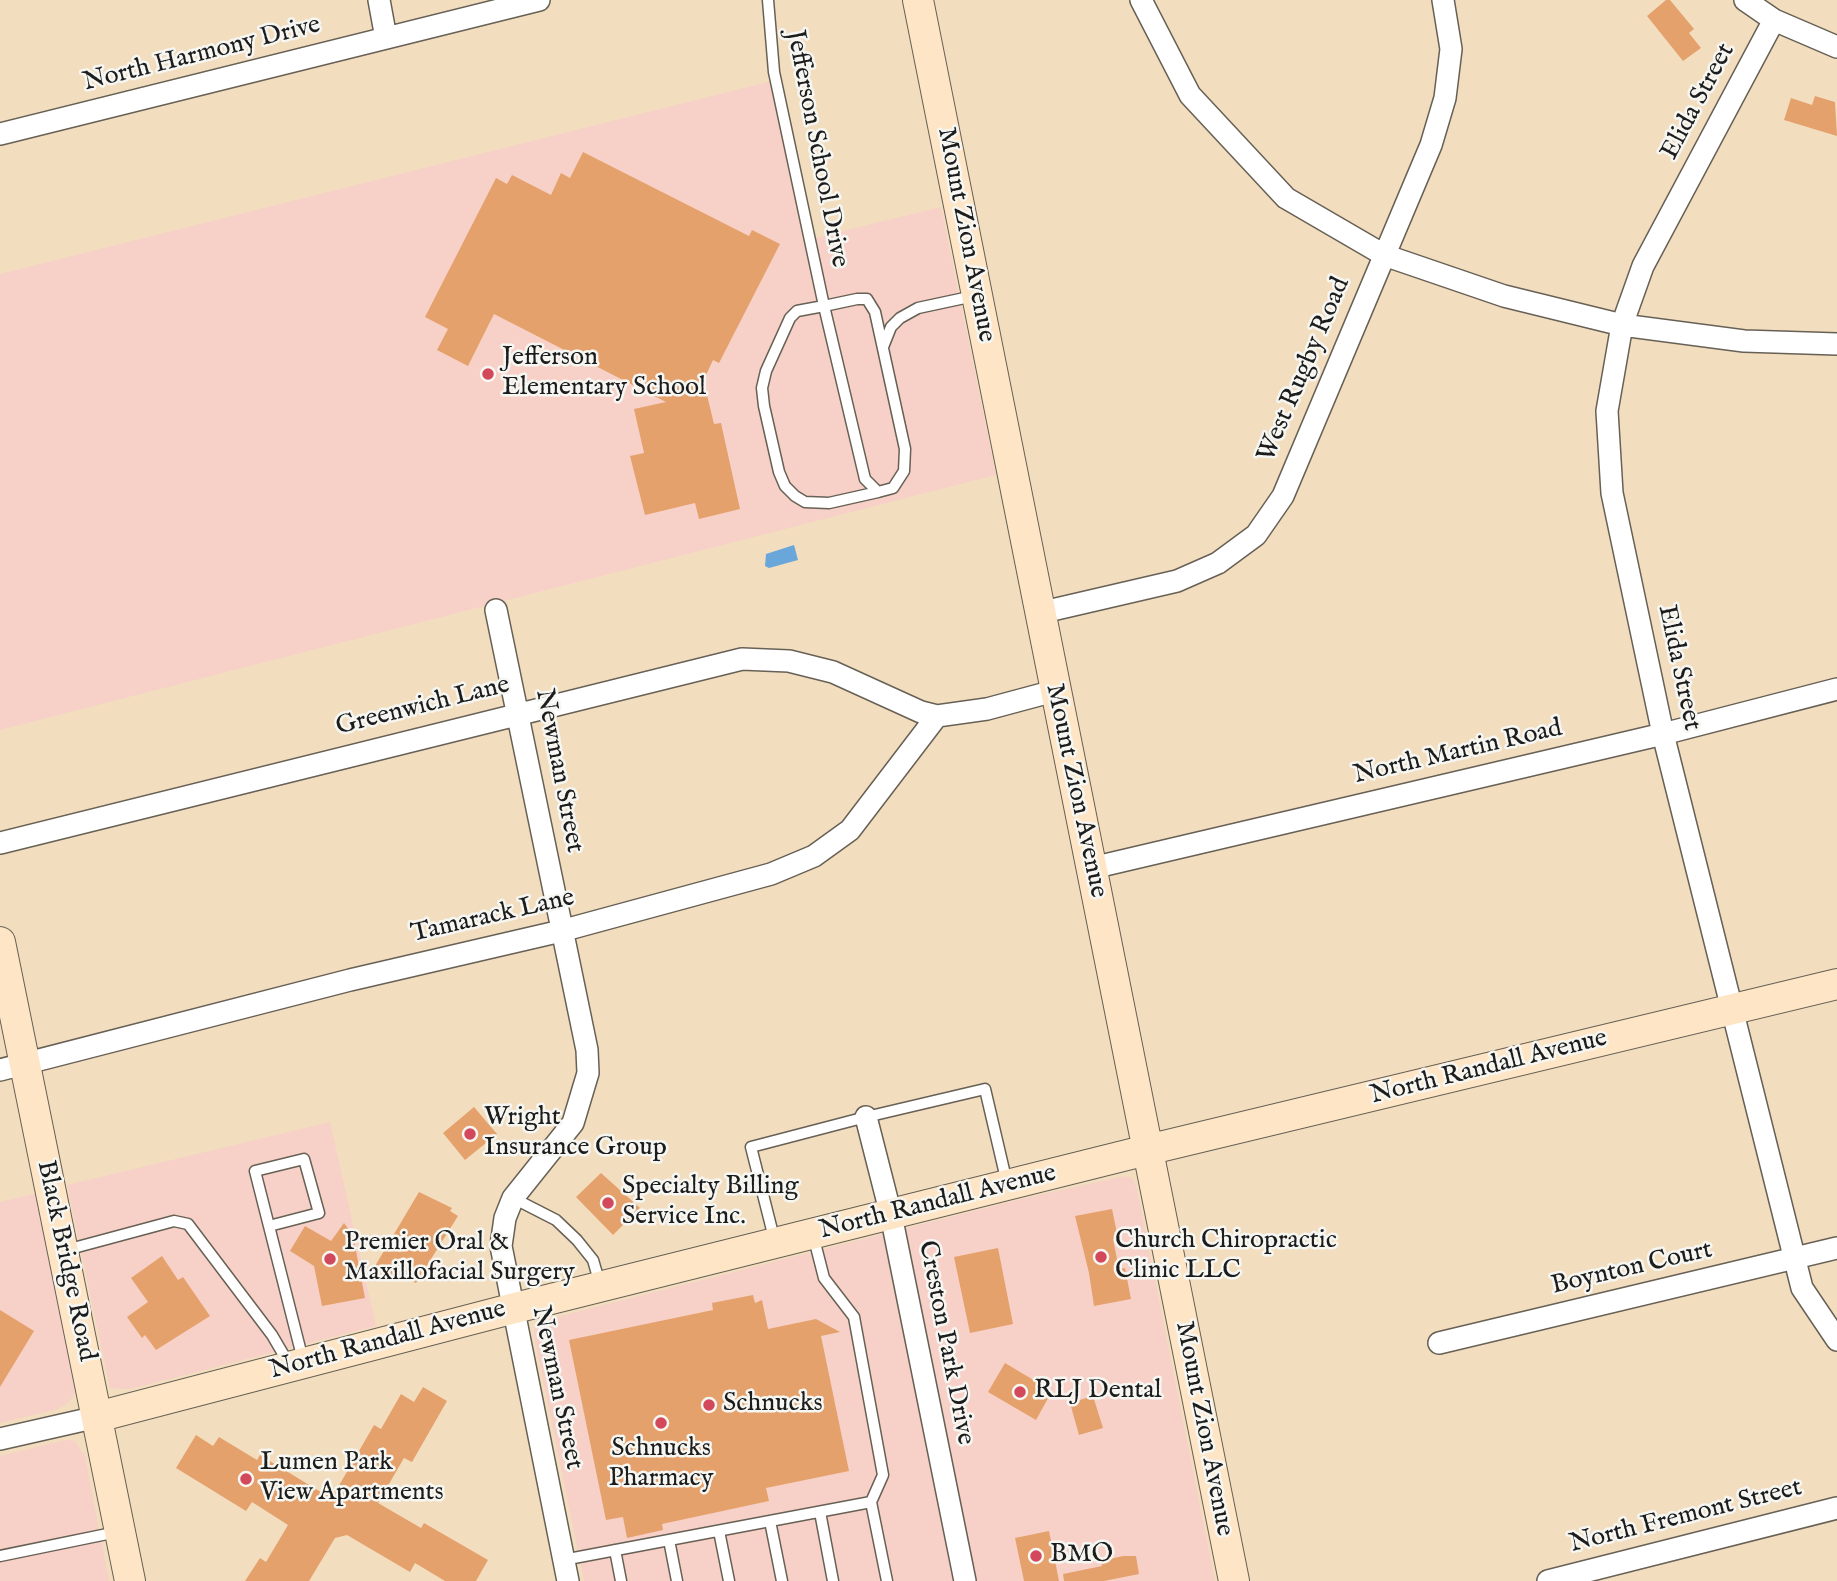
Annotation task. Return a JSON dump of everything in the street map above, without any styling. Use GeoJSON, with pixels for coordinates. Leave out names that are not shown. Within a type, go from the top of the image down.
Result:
{"type":"FeatureCollection","features":[{"type":"Feature","properties":{"kind":"street"},"geometry":{"type":"LineString","coordinates":[[379,0],[386,38]]}},
{"type":"Feature","properties":{"kind":"street","name":"North Harmony Drive"},"geometry":{"type":"LineString","coordinates":[[0,135],[539,0]]}},
{"type":"Feature","properties":{"kind":"street","name":"Mount Zion Avenue"},"geometry":{"type":"LineString","coordinates":[[918,0],[1234,1581]]}},
{"type":"Feature","properties":{"kind":"street"},"geometry":{"type":"LineString","coordinates":[[1141,0],[1190,95],[1286,198],[1384,255],[1504,296],[1622,325],[1744,341],[1837,344]]}},
{"type":"Feature","properties":{"kind":"street","name":"West Rugby Road"},"geometry":{"type":"LineString","coordinates":[[1040,613],[1177,581],[1217,563],[1256,535],[1283,496],[1431,145],[1445,98],[1451,49],[1443,0]]}},
{"type":"Feature","properties":{"kind":"street"},"geometry":{"type":"LineString","coordinates":[[1745,0],[1774,20],[1837,47]]}},
{"type":"Feature","properties":{"kind":"street","name":"Elida Street"},"geometry":{"type":"LineString","coordinates":[[1774,20],[1643,266],[1622,325],[1607,411],[1612,493],[1663,734],[1802,1287],[1837,1340]]}},
{"type":"Feature","properties":{"kind":"street","name":"Newman Street"},"geometry":{"type":"LineString","coordinates":[[496,610],[587,1050],[588,1073],[573,1123],[513,1198],[505,1218],[501,1246],[511,1309],[568,1581]]}},
{"type":"Feature","properties":{"kind":"street","name":"Greenwich Lane"},"geometry":{"type":"LineString","coordinates":[[0,843],[518,712],[742,659],[789,661],[833,672],[921,712],[937,716]]}},
{"type":"Feature","properties":{"kind":"street","name":"North Martin Road"},"geometry":{"type":"LineString","coordinates":[[1092,868],[1663,734],[1837,690]]}},
{"type":"Feature","properties":{"kind":"street"},"geometry":{"type":"LineString","coordinates":[[937,716],[987,709],[1054,691]]}},
{"type":"Feature","properties":{"kind":"street","name":"Tamarack Lane"},"geometry":{"type":"LineString","coordinates":[[12,1067],[350,979],[561,931],[771,874],[814,856],[850,830],[937,716]]}},
{"type":"Feature","properties":{"kind":"street","name":"Black Bridge Road"},"geometry":{"type":"LineString","coordinates":[[0,942],[12,1067],[63,1251],[130,1581]]}},
{"type":"Feature","properties":{"kind":"street","name":"North Randall Avenue"},"geometry":{"type":"LineString","coordinates":[[0,1439],[97,1417],[511,1309],[1147,1150],[1837,984]]}},
{"type":"Feature","properties":{"kind":"street","name":"Creston Park Drive"},"geometry":{"type":"LineString","coordinates":[[866,1117],[891,1215],[965,1581]]}},
{"type":"Feature","properties":{"kind":"street","name":"Boynton Court"},"geometry":{"type":"LineString","coordinates":[[1439,1343],[1837,1248]]}},
{"type":"Feature","properties":{"kind":"street","name":"North Fremont Street"},"geometry":{"type":"LineString","coordinates":[[1548,1581],[1604,1575],[1837,1508]]}},
{"type":"Feature","properties":{"kind":"lane","name":"Jefferson School Drive"},"geometry":{"type":"LineString","coordinates":[[768,0],[774,72],[824,306],[864,479],[878,492]]}},
{"type":"Feature","properties":{"kind":"lane"},"geometry":{"type":"LineString","coordinates":[[883,347],[891,327],[909,312],[977,296]]}},
{"type":"Feature","properties":{"kind":"lane","name":"Jefferson School Drive"},"geometry":{"type":"LineString","coordinates":[[867,299],[875,312],[883,347],[906,461],[904,471],[893,488],[829,503],[805,502],[785,486],[779,472],[764,406],[764,380],[790,318],[797,311],[867,299]]}},
{"type":"Feature","properties":{"kind":"lane"},"geometry":{"type":"LineString","coordinates":[[775,1244],[751,1147],[866,1117],[985,1089],[1008,1185]]}},
{"type":"Feature","properties":{"kind":"lane"},"geometry":{"type":"LineString","coordinates":[[269,1226],[319,1213],[304,1159],[255,1171],[297,1365]]}},
{"type":"Feature","properties":{"kind":"lane"},"geometry":{"type":"LineString","coordinates":[[513,1198],[556,1220],[577,1240],[593,1260],[601,1287]]}},
{"type":"Feature","properties":{"kind":"lane"},"geometry":{"type":"LineString","coordinates":[[63,1251],[174,1221],[187,1224],[297,1365]]}},
{"type":"Feature","properties":{"kind":"lane"},"geometry":{"type":"LineString","coordinates":[[813,1234],[824,1279],[855,1317],[883,1475],[871,1502],[887,1581]]}},
{"type":"Feature","properties":{"kind":"lane"},"geometry":{"type":"LineString","coordinates":[[563,1560],[871,1502]]}},
{"type":"Feature","properties":{"kind":"lane"},"geometry":{"type":"LineString","coordinates":[[820,1512],[833,1581]]}},
{"type":"Feature","properties":{"kind":"lane"},"geometry":{"type":"LineString","coordinates":[[770,1521],[782,1581]]}},
{"type":"Feature","properties":{"kind":"lane"},"geometry":{"type":"LineString","coordinates":[[719,1531],[729,1581]]}},
{"type":"Feature","properties":{"kind":"lane"},"geometry":{"type":"LineString","coordinates":[[0,1556],[120,1532]]}},
{"type":"Feature","properties":{"kind":"lane"},"geometry":{"type":"LineString","coordinates":[[669,1540],[677,1581]]}},
{"type":"Feature","properties":{"kind":"lane"},"geometry":{"type":"LineString","coordinates":[[615,1550],[621,1581]]}},
{"type":"Feature","properties":{"kind":"shaded area","name":"Jefferson Elementary School"},"geometry":{"type":"Polygon","coordinates":[[[772,81],[810,239],[941,207],[996,475],[0,730],[0,274],[772,81]]]}},
{"type":"Feature","properties":{"kind":"shaded area"},"geometry":{"type":"Polygon","coordinates":[[[330,1122],[376,1326],[130,1389],[110,1388],[67,1185],[330,1122]]]}},
{"type":"Feature","properties":{"kind":"shaded area"},"geometry":{"type":"Polygon","coordinates":[[[1125,1176],[1133,1179],[1137,1190],[1215,1581],[584,1581],[534,1336],[534,1327],[541,1321],[1021,1199],[1125,1176]]]}},
{"type":"Feature","properties":{"kind":"shaded area"},"geometry":{"type":"Polygon","coordinates":[[[38,1193],[76,1392],[69,1402],[58,1409],[0,1423],[0,1202],[38,1193]]]}},
{"type":"Feature","properties":{"kind":"shaded area"},"geometry":{"type":"Polygon","coordinates":[[[65,1440],[75,1441],[85,1456],[109,1581],[0,1581],[0,1456],[65,1440]]]}},
{"type":"Feature","properties":{"kind":"water"},"geometry":{"type":"Polygon","coordinates":[[[794,545],[798,560],[769,568],[765,566],[766,554],[794,545]]]}},
{"type":"Feature","properties":{"kind":"building"},"geometry":{"type":"Polygon","coordinates":[[[1666,0],[1670,0],[1694,29],[1689,33],[1701,48],[1683,61],[1647,16],[1666,0]]]}},
{"type":"Feature","properties":{"kind":"building"},"geometry":{"type":"Polygon","coordinates":[[[1815,96],[1835,102],[1837,136],[1784,120],[1791,98],[1812,105],[1815,96]]]}},
{"type":"Feature","properties":{"kind":"building"},"geometry":{"type":"Polygon","coordinates":[[[583,152],[749,236],[752,230],[780,244],[719,363],[713,360],[700,388],[706,391],[714,424],[721,423],[740,509],[699,519],[695,503],[645,515],[630,456],[644,453],[634,409],[666,402],[494,314],[468,366],[437,350],[448,329],[425,317],[496,178],[507,184],[512,175],[551,195],[561,173],[570,178],[583,152]]]}},
{"type":"Feature","properties":{"kind":"building","name":"Wright Insurance Group"},"geometry":{"type":"Polygon","coordinates":[[[474,1107],[497,1134],[465,1160],[443,1133],[474,1107]]]}},
{"type":"Feature","properties":{"kind":"building","name":"Specialty Billing Service Inc."},"geometry":{"type":"Polygon","coordinates":[[[601,1173],[640,1208],[613,1235],[576,1197],[601,1173]]]}},
{"type":"Feature","properties":{"kind":"building"},"geometry":{"type":"Polygon","coordinates":[[[419,1192],[452,1208],[450,1211],[458,1216],[416,1283],[403,1276],[400,1281],[375,1266],[419,1192]]]}},
{"type":"Feature","properties":{"kind":"building","name":"Church Chiropractic Clinic LLC"},"geometry":{"type":"Polygon","coordinates":[[[1112,1209],[1118,1238],[1113,1239],[1119,1269],[1125,1268],[1131,1299],[1094,1306],[1075,1216],[1112,1209]]]}},
{"type":"Feature","properties":{"kind":"building","name":"Premier Oral & Maxillofacial Surgery"},"geometry":{"type":"Polygon","coordinates":[[[344,1223],[353,1235],[365,1298],[322,1306],[314,1266],[290,1251],[305,1226],[331,1241],[344,1223]]]}},
{"type":"Feature","properties":{"kind":"building"},"geometry":{"type":"Polygon","coordinates":[[[998,1248],[1013,1324],[970,1333],[954,1257],[998,1248]]]}},
{"type":"Feature","properties":{"kind":"building"},"geometry":{"type":"Polygon","coordinates":[[[162,1256],[178,1280],[183,1277],[210,1316],[156,1350],[145,1335],[142,1338],[127,1317],[148,1302],[131,1278],[162,1256]]]}},
{"type":"Feature","properties":{"kind":"building","name":"Schnucks"},"geometry":{"type":"Polygon","coordinates":[[[753,1295],[755,1303],[762,1300],[768,1329],[816,1319],[840,1332],[821,1336],[849,1471],[766,1488],[769,1501],[662,1524],[663,1530],[627,1538],[623,1517],[606,1520],[569,1340],[713,1310],[712,1303],[753,1295]]]}},
{"type":"Feature","properties":{"kind":"building"},"geometry":{"type":"Polygon","coordinates":[[[0,1310],[34,1331],[0,1387],[0,1310]]]}},
{"type":"Feature","properties":{"kind":"building","name":"RLJ Dental"},"geometry":{"type":"Polygon","coordinates":[[[1005,1363],[1052,1391],[1036,1420],[988,1392],[1005,1363]]]}},
{"type":"Feature","properties":{"kind":"building","name":"Lumen Park View Apartments"},"geometry":{"type":"Polygon","coordinates":[[[423,1387],[447,1401],[412,1462],[404,1458],[378,1503],[421,1528],[424,1523],[488,1560],[476,1581],[445,1581],[415,1563],[410,1572],[347,1535],[335,1538],[309,1581],[245,1581],[260,1558],[266,1562],[288,1525],[252,1502],[246,1511],[176,1468],[196,1435],[213,1446],[219,1437],[257,1460],[260,1455],[324,1494],[337,1489],[374,1425],[381,1429],[401,1394],[414,1402],[423,1387]]]}},
{"type":"Feature","properties":{"kind":"building"},"geometry":{"type":"Polygon","coordinates":[[[1093,1396],[1103,1428],[1079,1435],[1070,1403],[1093,1396]]]}},
{"type":"Feature","properties":{"kind":"building"},"geometry":{"type":"Polygon","coordinates":[[[1049,1531],[1059,1581],[1024,1581],[1015,1538],[1049,1531]]]}},
{"type":"Feature","properties":{"kind":"building"},"geometry":{"type":"Polygon","coordinates":[[[1136,1556],[1139,1574],[1104,1581],[1064,1581],[1063,1574],[1102,1566],[1101,1561],[1136,1556]]]}},
{"type":"Feature","properties":{"kind":"place","name":"Jefferson Elementary School"},"geometry":{"type":"Point","coordinates":[488,374]}},
{"type":"Feature","properties":{"kind":"place","name":"Wright Insurance Group"},"geometry":{"type":"Point","coordinates":[470,1134]}},
{"type":"Feature","properties":{"kind":"place","name":"Specialty Billing Service Inc."},"geometry":{"type":"Point","coordinates":[608,1203]}},
{"type":"Feature","properties":{"kind":"place","name":"Church Chiropractic Clinic LLC"},"geometry":{"type":"Point","coordinates":[1101,1257]}},
{"type":"Feature","properties":{"kind":"place","name":"Premier Oral & Maxillofacial Surgery"},"geometry":{"type":"Point","coordinates":[330,1259]}},
{"type":"Feature","properties":{"kind":"place","name":"RLJ Dental"},"geometry":{"type":"Point","coordinates":[1020,1392]}},
{"type":"Feature","properties":{"kind":"place","name":"Schnucks"},"geometry":{"type":"Point","coordinates":[709,1405]}},
{"type":"Feature","properties":{"kind":"place","name":"Schnucks Pharmacy"},"geometry":{"type":"Point","coordinates":[661,1423]}},
{"type":"Feature","properties":{"kind":"place","name":"Lumen Park View Apartments"},"geometry":{"type":"Point","coordinates":[246,1479]}},
{"type":"Feature","properties":{"kind":"place","name":"BMO"},"geometry":{"type":"Point","coordinates":[1036,1556]}}]}
